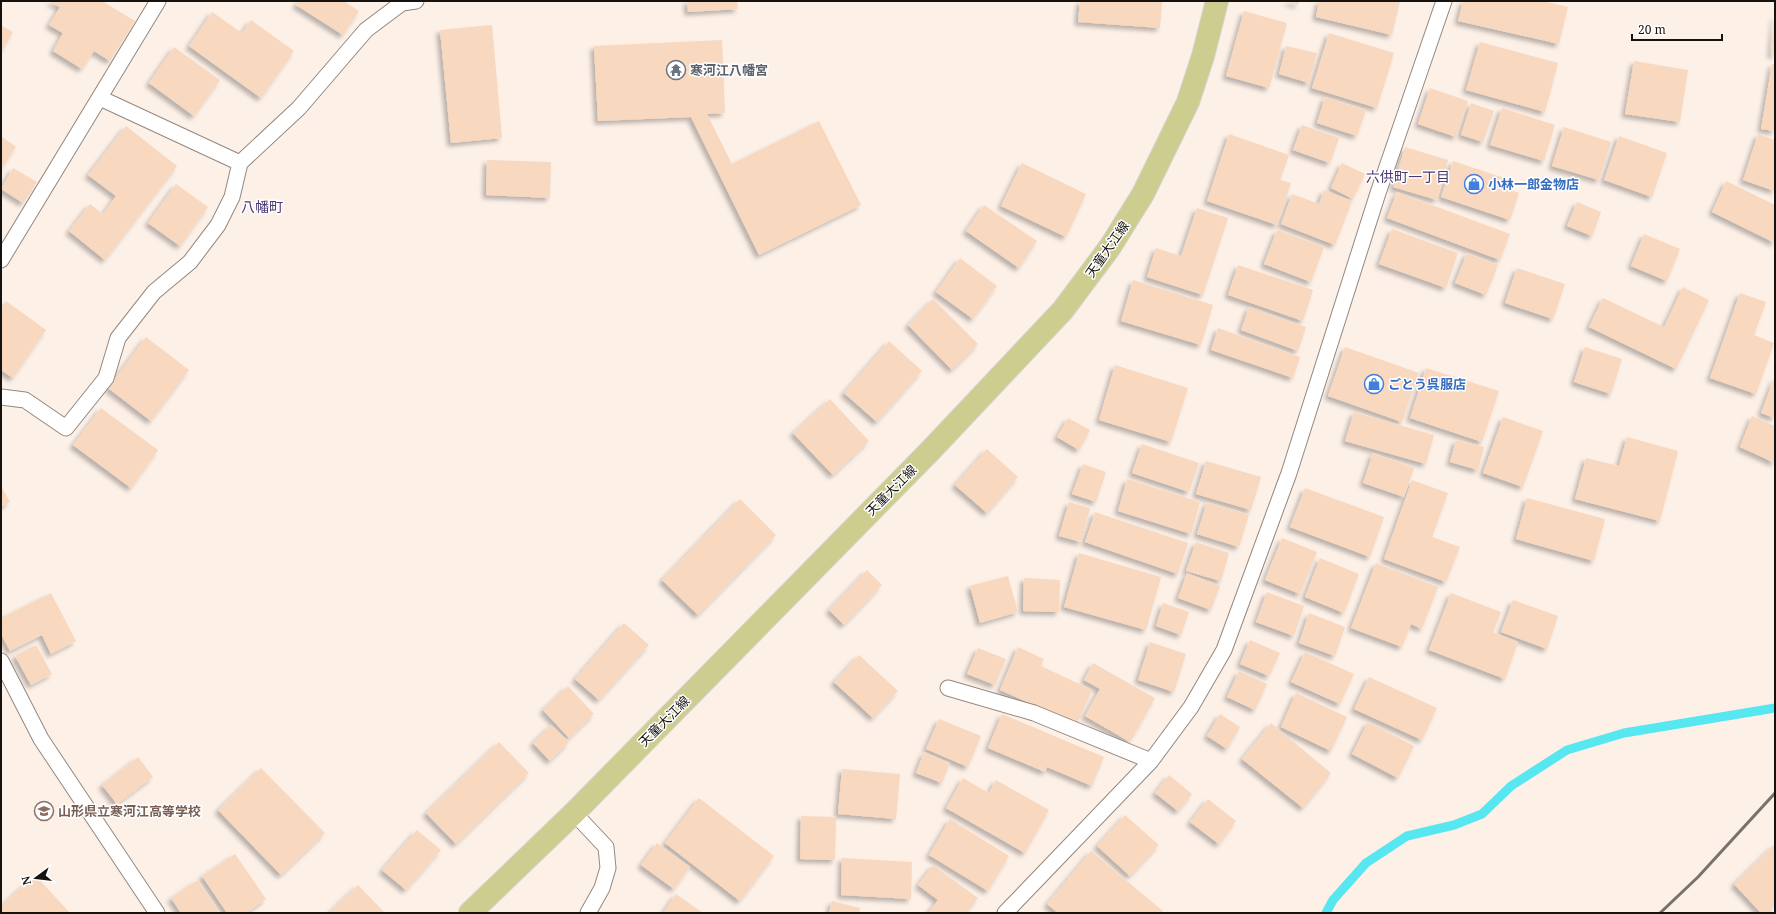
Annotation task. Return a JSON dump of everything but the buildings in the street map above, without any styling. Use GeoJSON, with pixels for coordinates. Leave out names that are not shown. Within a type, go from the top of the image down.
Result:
{"type":"FeatureCollection","features":[{"type":"Feature","properties":{"kind":"main road","name":"天童大江線"},"geometry":{"type":"LineString","coordinates":[[470,913],[574,813],[931,450],[1063,310],[1110,248],[1143,194],[1188,102],[1203,56],[1218,1]]}},
{"type":"Feature","properties":{"kind":"lane"},"geometry":{"type":"LineString","coordinates":[[1,260],[158,1]]}},
{"type":"Feature","properties":{"kind":"lane"},"geometry":{"type":"LineString","coordinates":[[1,397],[25,400],[66,428],[106,378],[118,338],[154,292],[190,262],[218,225],[232,197],[240,162],[299,108],[366,30],[402,3],[416,1]]}},
{"type":"Feature","properties":{"kind":"lane"},"geometry":{"type":"LineString","coordinates":[[1006,913],[1152,761],[1191,707],[1224,650],[1289,473],[1376,201],[1444,1]]}},
{"type":"Feature","properties":{"kind":"lane"},"geometry":{"type":"LineString","coordinates":[[100,98],[240,162]]}},
{"type":"Feature","properties":{"kind":"lane"},"geometry":{"type":"LineString","coordinates":[[1,661],[41,739],[157,913]]}},
{"type":"Feature","properties":{"kind":"lane"},"geometry":{"type":"LineString","coordinates":[[948,688],[1034,713],[1152,761]]}},
{"type":"Feature","properties":{"kind":"lane"},"geometry":{"type":"LineString","coordinates":[[574,813],[606,847],[608,868],[602,888],[588,913]]}},
{"type":"Feature","properties":{"kind":"waterway"},"geometry":{"type":"LineString","coordinates":[[1326,913],[1333,900],[1366,863],[1407,836],[1454,825],[1482,814],[1511,786],[1567,750],[1624,733],[1775,708]]}},
{"type":"Feature","properties":{"kind":"railway"},"geometry":{"type":"LineString","coordinates":[[1660,913],[1698,877],[1775,793]]}},
{"type":"Feature","properties":{"kind":"place","name":"寒河江八幡宮"},"geometry":{"type":"Point","coordinates":[676,70]}},
{"type":"Feature","properties":{"kind":"place","name":"小林一郎金物店"},"geometry":{"type":"Point","coordinates":[1474,184]}},
{"type":"Feature","properties":{"kind":"place","name":"ごとう呉服店"},"geometry":{"type":"Point","coordinates":[1374,384]}},
{"type":"Feature","properties":{"kind":"place","name":"山形県立寒河江高等学校"},"geometry":{"type":"Point","coordinates":[44,811]}},
{"type":"Feature","properties":{"kind":"district","name":"六供町一丁目"},"geometry":{"type":"Point","coordinates":[1408,177]}},
{"type":"Feature","properties":{"kind":"district","name":"八幡町"},"geometry":{"type":"Point","coordinates":[262,207]}}]}
